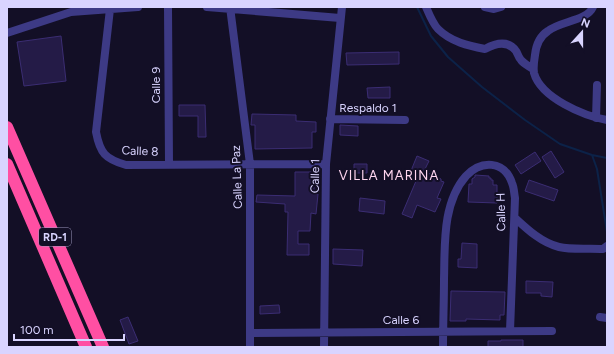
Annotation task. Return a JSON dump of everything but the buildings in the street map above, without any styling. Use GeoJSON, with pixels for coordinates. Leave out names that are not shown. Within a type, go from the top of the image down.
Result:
{"type":"FeatureCollection","features":[{"type":"Feature","properties":{"kind":"highway","name":"RD-1"},"geometry":{"type":"LineString","coordinates":[[7,128],[103,347]]}},
{"type":"Feature","properties":{"kind":"highway","name":"RD-1"},"geometry":{"type":"LineString","coordinates":[[7,164],[86,347]]}},
{"type":"Feature","properties":{"kind":"street"},"geometry":{"type":"LineString","coordinates":[[7,33],[71,12],[138,7]]}},
{"type":"Feature","properties":{"kind":"street","name":"Calle 9"},"geometry":{"type":"LineString","coordinates":[[168,7],[169,164]]}},
{"type":"Feature","properties":{"kind":"street"},"geometry":{"type":"LineString","coordinates":[[207,7],[340,18]]}},
{"type":"Feature","properties":{"kind":"street","name":"Calle 1"},"geometry":{"type":"LineString","coordinates":[[324,347],[326,164],[342,7]]}},
{"type":"Feature","properties":{"kind":"street"},"geometry":{"type":"LineString","coordinates":[[426,7],[438,29],[454,40],[485,50],[492,45],[504,43],[511,46],[522,61],[534,69]]}},
{"type":"Feature","properties":{"kind":"street"},"geometry":{"type":"LineString","coordinates":[[486,7],[494,9],[501,7]]}},
{"type":"Feature","properties":{"kind":"street"},"geometry":{"type":"LineString","coordinates":[[593,7],[587,14],[553,27],[547,31],[538,43],[535,52],[534,69],[538,80],[547,91],[558,100],[584,114],[607,120]]}},
{"type":"Feature","properties":{"kind":"street","name":"Calle La Paz"},"geometry":{"type":"LineString","coordinates":[[230,8],[250,164],[250,347]]}},
{"type":"Feature","properties":{"kind":"street","name":"Calle 8"},"geometry":{"type":"LineString","coordinates":[[110,9],[96,132],[99,146],[103,154],[114,161],[126,165],[326,164]]}},
{"type":"Feature","properties":{"kind":"street"},"geometry":{"type":"LineString","coordinates":[[596,85],[596,118]]}},
{"type":"Feature","properties":{"kind":"street","name":"Respaldo 1"},"geometry":{"type":"LineString","coordinates":[[330,119],[405,120]]}},
{"type":"Feature","properties":{"kind":"street","name":"Calle H"},"geometry":{"type":"LineString","coordinates":[[443,347],[447,221],[452,204],[466,176],[475,168],[485,164],[496,165],[506,172],[512,183],[515,198],[510,331]]}},
{"type":"Feature","properties":{"kind":"street"},"geometry":{"type":"LineString","coordinates":[[515,218],[529,231],[544,241],[559,247],[603,249],[607,246]]}},
{"type":"Feature","properties":{"kind":"street","name":"Calle 6"},"geometry":{"type":"LineString","coordinates":[[250,333],[552,331]]}},
{"type":"Feature","properties":{"kind":"waterway"},"geometry":{"type":"LineString","coordinates":[[417,7],[431,36],[448,57],[482,87],[525,120],[560,144],[592,155],[607,158]]}},
{"type":"Feature","properties":{"kind":"waterway"},"geometry":{"type":"LineString","coordinates":[[592,155],[597,169],[607,232]]}},
{"type":"Feature","properties":{"kind":"district","name":"VILLA MARINA"},"geometry":{"type":"Point","coordinates":[389,175]}}]}
